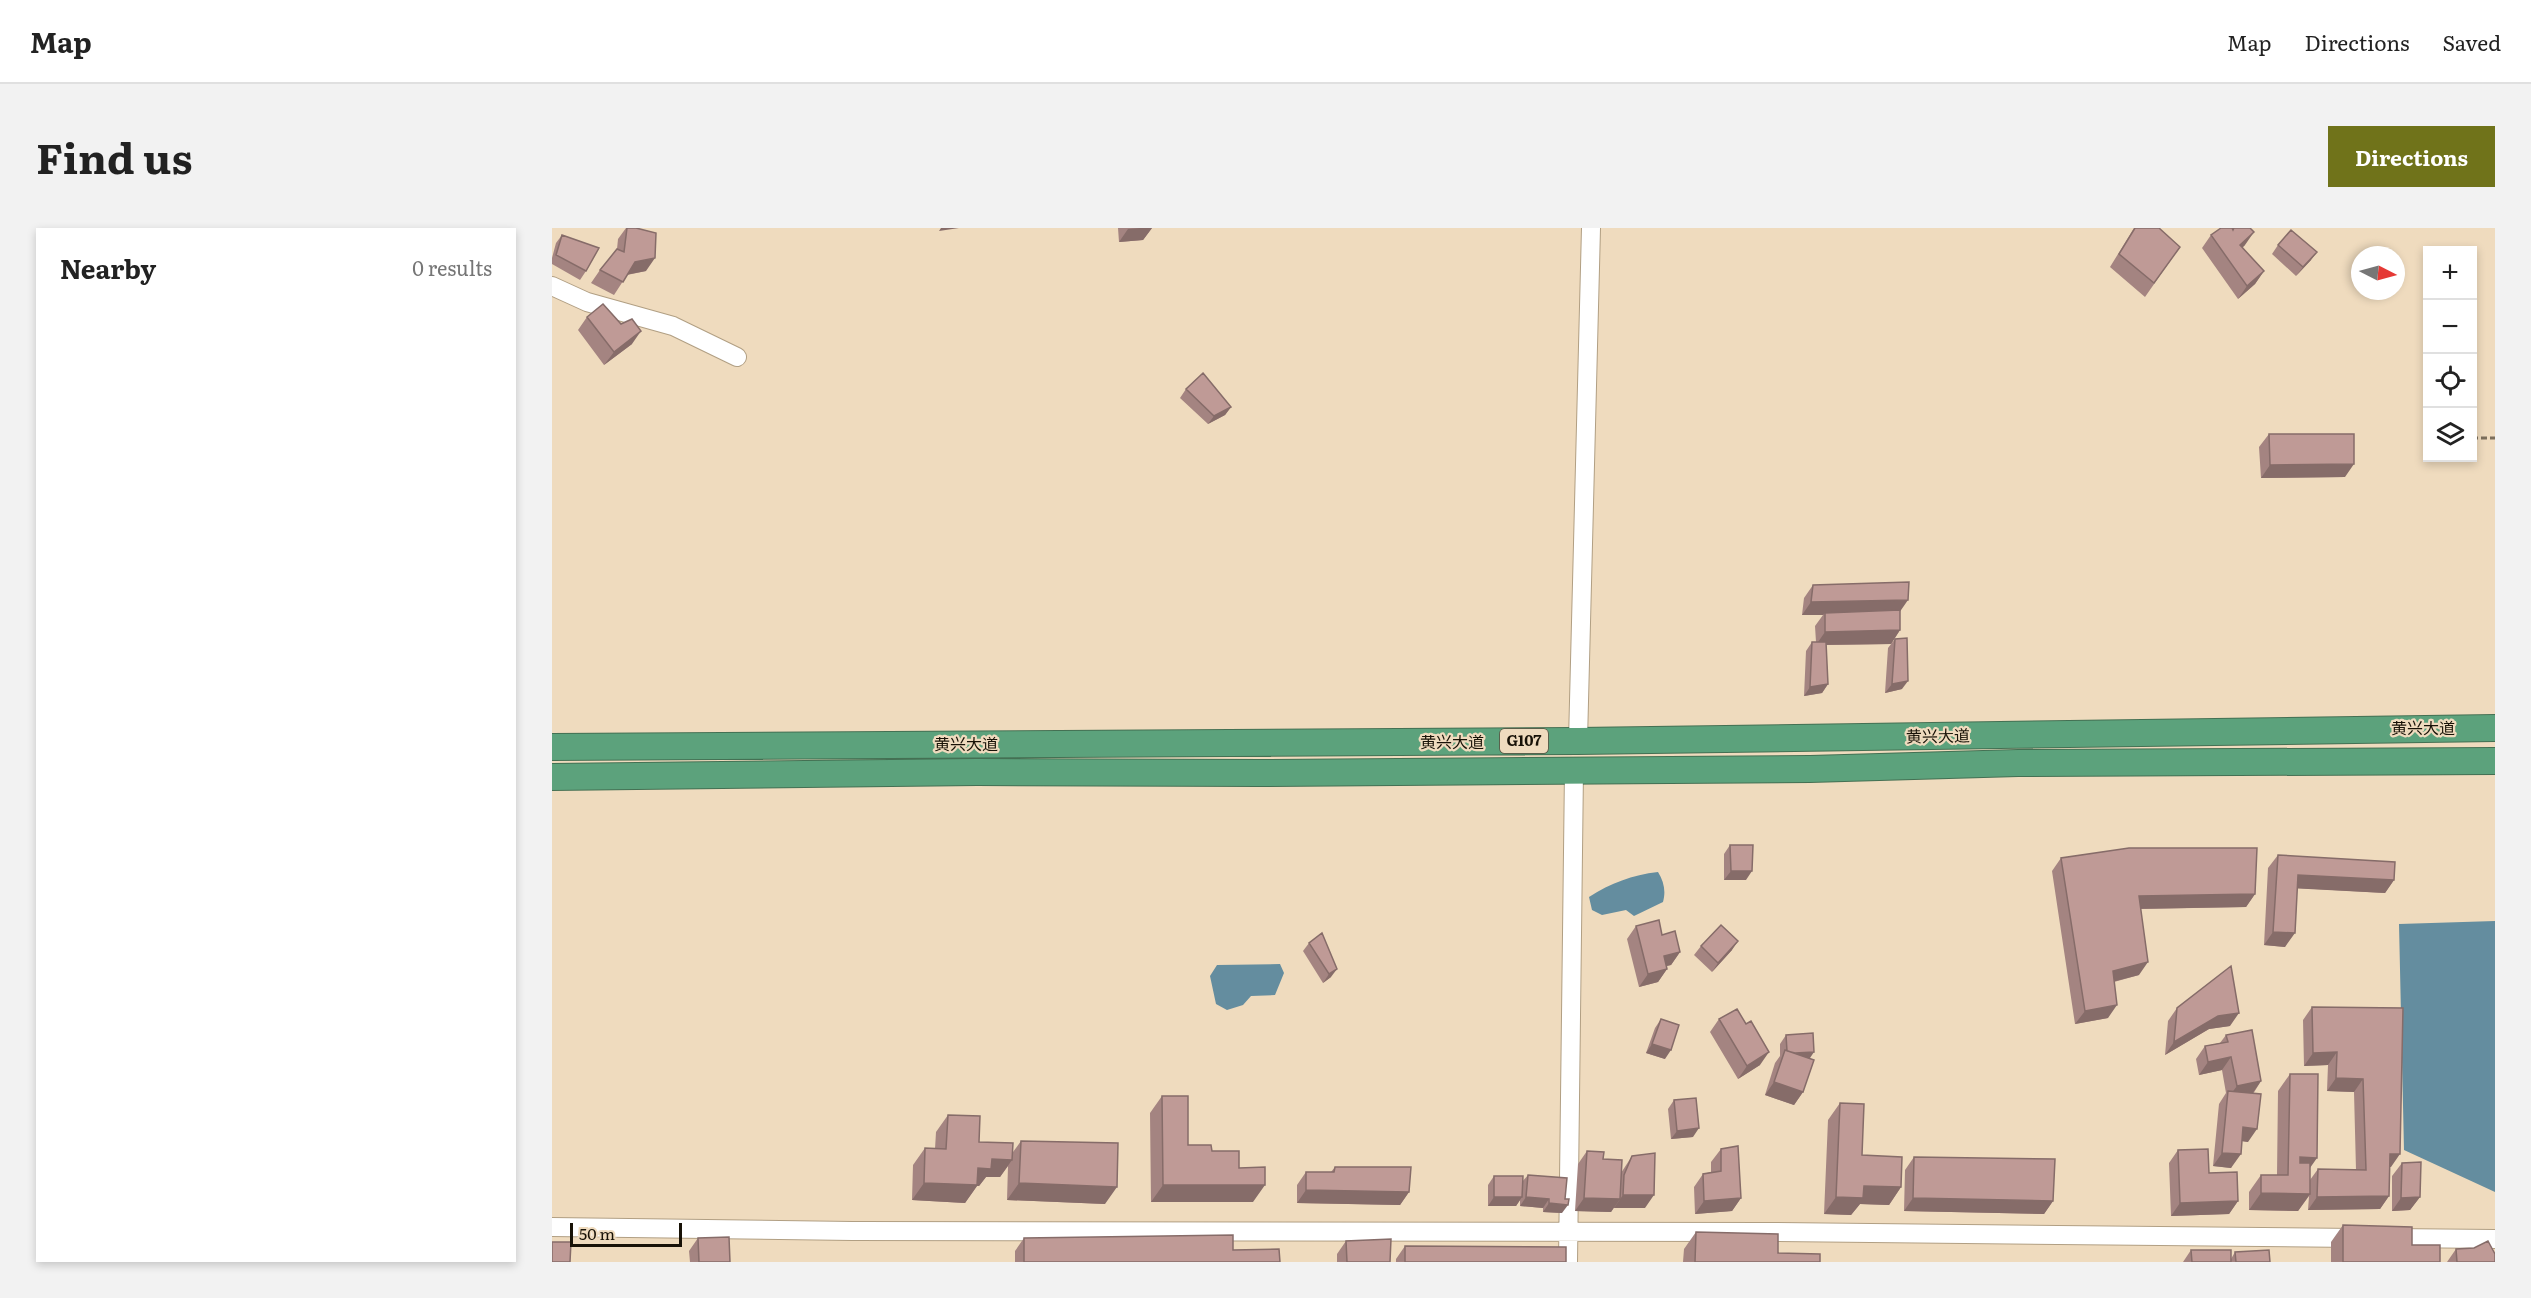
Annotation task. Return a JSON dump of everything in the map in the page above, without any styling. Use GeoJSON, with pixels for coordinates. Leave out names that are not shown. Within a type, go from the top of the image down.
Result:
{"type":"FeatureCollection","features":[{"type":"Feature","properties":{"kind":"highway","name":"黄兴大道"},"geometry":{"type":"LineString","coordinates":[[552,747],[1578,741],[2495,728]]}},
{"type":"Feature","properties":{"kind":"highway"},"geometry":{"type":"LineString","coordinates":[[590,747],[581,751],[574,761],[578,772],[590,777]]}},
{"type":"Feature","properties":{"kind":"highway","name":"黄兴大道"},"geometry":{"type":"LineString","coordinates":[[552,777],[966,772],[1810,769],[2018,763],[2495,761]]}},
{"type":"Feature","properties":{"kind":"street"},"geometry":{"type":"LineString","coordinates":[[1578,741],[1591,228]]}},
{"type":"Feature","properties":{"kind":"street"},"geometry":{"type":"LineString","coordinates":[[552,286],[587,302],[673,326],[737,357]]}},
{"type":"Feature","properties":{"kind":"street"},"geometry":{"type":"LineString","coordinates":[[1568,1262],[1574,770]]}},
{"type":"Feature","properties":{"kind":"street"},"geometry":{"type":"LineString","coordinates":[[552,1227],[852,1231],[1569,1232],[2495,1239]]}},
{"type":"Feature","properties":{"kind":"path"},"geometry":{"type":"LineString","coordinates":[[2477,438],[2495,438]]}},
{"type":"Feature","properties":{"kind":"water"},"geometry":{"type":"Polygon","coordinates":[[[1658,872],[1664,887],[1663,902],[1634,916],[1626,910],[1602,915],[1592,910],[1589,897],[1597,892],[1631,878],[1658,872]]]}},
{"type":"Feature","properties":{"kind":"water"},"geometry":{"type":"Polygon","coordinates":[[[2495,921],[2495,1192],[2404,1150],[2399,924],[2495,921]]]}},
{"type":"Feature","properties":{"kind":"water"},"geometry":{"type":"Polygon","coordinates":[[[1280,964],[1284,973],[1275,995],[1251,996],[1243,1005],[1227,1010],[1216,1004],[1210,976],[1217,965],[1280,964]]]}},
{"type":"Feature","properties":{"kind":"building"},"geometry":{"type":"Polygon","coordinates":[[[627,228],[656,233],[655,258],[635,262],[623,282],[600,270],[617,249],[624,252],[627,228]]]}},
{"type":"Feature","properties":{"kind":"building"},"geometry":{"type":"Polygon","coordinates":[[[2135,228],[2159,228],[2180,247],[2154,283],[2119,254],[2135,228]]]}},
{"type":"Feature","properties":{"kind":"building"},"geometry":{"type":"Polygon","coordinates":[[[2221,228],[2232,228],[2233,230],[2234,228],[2250,228],[2254,232],[2240,245],[2264,271],[2247,286],[2211,235],[2221,228]]]}},
{"type":"Feature","properties":{"kind":"building"},"geometry":{"type":"Polygon","coordinates":[[[2291,230],[2317,252],[2303,267],[2278,245],[2291,230]]]}},
{"type":"Feature","properties":{"kind":"building"},"geometry":{"type":"Polygon","coordinates":[[[562,235],[599,248],[586,271],[556,255],[562,235]]]}},
{"type":"Feature","properties":{"kind":"building"},"geometry":{"type":"Polygon","coordinates":[[[603,304],[621,324],[632,319],[641,331],[614,352],[587,317],[603,304]]]}},
{"type":"Feature","properties":{"kind":"building"},"geometry":{"type":"Polygon","coordinates":[[[1203,373],[1231,407],[1214,416],[1186,389],[1203,373]]]}},
{"type":"Feature","properties":{"kind":"building"},"geometry":{"type":"Polygon","coordinates":[[[2269,434],[2354,434],[2354,464],[2270,465],[2269,434]]]}},
{"type":"Feature","properties":{"kind":"building"},"geometry":{"type":"Polygon","coordinates":[[[1909,582],[1908,600],[1811,602],[1813,585],[1909,582]]]}},
{"type":"Feature","properties":{"kind":"building"},"geometry":{"type":"Polygon","coordinates":[[[1900,610],[1900,630],[1825,632],[1825,613],[1900,610]]]}},
{"type":"Feature","properties":{"kind":"building"},"geometry":{"type":"Polygon","coordinates":[[[1907,638],[1908,681],[1892,684],[1895,639],[1907,638]]]}},
{"type":"Feature","properties":{"kind":"building"},"geometry":{"type":"Polygon","coordinates":[[[1812,642],[1826,642],[1828,684],[1810,687],[1812,642]]]}},
{"type":"Feature","properties":{"kind":"building"},"geometry":{"type":"Polygon","coordinates":[[[1730,845],[1753,845],[1752,871],[1731,871],[1730,845]]]}},
{"type":"Feature","properties":{"kind":"building"},"geometry":{"type":"Polygon","coordinates":[[[2129,848],[2257,848],[2255,894],[2139,896],[2148,962],[2113,971],[2117,1005],[2085,1011],[2061,858],[2129,848]]]}},
{"type":"Feature","properties":{"kind":"building"},"geometry":{"type":"Polygon","coordinates":[[[2278,855],[2395,862],[2394,880],[2298,875],[2295,933],[2273,932],[2278,855]]]}},
{"type":"Feature","properties":{"kind":"building"},"geometry":{"type":"Polygon","coordinates":[[[1659,920],[1662,935],[1675,931],[1680,952],[1664,956],[1667,969],[1648,974],[1636,926],[1659,920]]]}},
{"type":"Feature","properties":{"kind":"building"},"geometry":{"type":"Polygon","coordinates":[[[1721,925],[1738,941],[1718,963],[1701,946],[1721,925]]]}},
{"type":"Feature","properties":{"kind":"building"},"geometry":{"type":"Polygon","coordinates":[[[1322,933],[1337,969],[1329,974],[1309,943],[1322,933]]]}},
{"type":"Feature","properties":{"kind":"building"},"geometry":{"type":"Polygon","coordinates":[[[2231,966],[2239,1013],[2218,1016],[2174,1042],[2177,1008],[2231,966]]]}},
{"type":"Feature","properties":{"kind":"building"},"geometry":{"type":"Polygon","coordinates":[[[2312,1007],[2403,1008],[2400,1154],[2390,1154],[2389,1196],[2317,1197],[2318,1169],[2366,1170],[2363,1079],[2336,1078],[2337,1052],[2313,1053],[2312,1007]]]}},
{"type":"Feature","properties":{"kind":"building"},"geometry":{"type":"Polygon","coordinates":[[[1737,1009],[1746,1024],[1751,1021],[1769,1052],[1747,1066],[1719,1019],[1737,1009]]]}},
{"type":"Feature","properties":{"kind":"building"},"geometry":{"type":"Polygon","coordinates":[[[1661,1019],[1679,1025],[1671,1050],[1652,1044],[1661,1019]]]}},
{"type":"Feature","properties":{"kind":"building"},"geometry":{"type":"Polygon","coordinates":[[[2252,1030],[2261,1081],[2237,1086],[2231,1057],[2208,1062],[2205,1046],[2228,1042],[2226,1035],[2252,1030]]]}},
{"type":"Feature","properties":{"kind":"building"},"geometry":{"type":"Polygon","coordinates":[[[1813,1033],[1814,1052],[1787,1051],[1786,1035],[1813,1033]]]}},
{"type":"Feature","properties":{"kind":"building"},"geometry":{"type":"Polygon","coordinates":[[[1785,1050],[1814,1060],[1803,1092],[1774,1082],[1785,1050]]]}},
{"type":"Feature","properties":{"kind":"building"},"geometry":{"type":"Polygon","coordinates":[[[2290,1074],[2318,1074],[2317,1158],[2300,1157],[2300,1163],[2310,1163],[2310,1194],[2261,1193],[2261,1175],[2288,1175],[2290,1074]]]}},
{"type":"Feature","properties":{"kind":"building"},"geometry":{"type":"Polygon","coordinates":[[[2228,1091],[2261,1094],[2257,1129],[2243,1127],[2241,1154],[2222,1153],[2228,1091]]]}},
{"type":"Feature","properties":{"kind":"building"},"geometry":{"type":"Polygon","coordinates":[[[1162,1096],[1188,1096],[1188,1145],[1211,1145],[1212,1151],[1239,1151],[1239,1168],[1265,1167],[1265,1185],[1163,1185],[1162,1096]]]}},
{"type":"Feature","properties":{"kind":"building"},"geometry":{"type":"Polygon","coordinates":[[[1696,1098],[1699,1128],[1677,1131],[1674,1100],[1696,1098]]]}},
{"type":"Feature","properties":{"kind":"building"},"geometry":{"type":"Polygon","coordinates":[[[1840,1103],[1864,1104],[1862,1155],[1902,1157],[1901,1187],[1864,1186],[1863,1198],[1836,1197],[1840,1103]]]}},
{"type":"Feature","properties":{"kind":"building"},"geometry":{"type":"Polygon","coordinates":[[[948,1115],[980,1116],[979,1142],[1013,1143],[1012,1160],[992,1159],[991,1169],[978,1168],[977,1185],[924,1183],[925,1148],[946,1149],[948,1115]]]}},
{"type":"Feature","properties":{"kind":"building"},"geometry":{"type":"Polygon","coordinates":[[[1021,1141],[1118,1143],[1117,1187],[1019,1183],[1021,1141]]]}},
{"type":"Feature","properties":{"kind":"building"},"geometry":{"type":"Polygon","coordinates":[[[1738,1146],[1741,1198],[1704,1201],[1703,1174],[1721,1171],[1721,1149],[1738,1146]]]}},
{"type":"Feature","properties":{"kind":"building"},"geometry":{"type":"Polygon","coordinates":[[[2208,1149],[2209,1173],[2237,1172],[2238,1201],[2180,1203],[2178,1150],[2208,1149]]]}},
{"type":"Feature","properties":{"kind":"building"},"geometry":{"type":"Polygon","coordinates":[[[1587,1151],[1604,1152],[1603,1159],[1622,1160],[1620,1199],[1584,1198],[1587,1151]]]}},
{"type":"Feature","properties":{"kind":"building"},"geometry":{"type":"Polygon","coordinates":[[[1655,1153],[1654,1195],[1623,1195],[1624,1175],[1632,1156],[1655,1153]]]}},
{"type":"Feature","properties":{"kind":"building"},"geometry":{"type":"Polygon","coordinates":[[[1914,1157],[2055,1159],[2053,1201],[1913,1198],[1914,1157]]]}},
{"type":"Feature","properties":{"kind":"building"},"geometry":{"type":"Polygon","coordinates":[[[2421,1162],[2420,1197],[2401,1198],[2402,1163],[2421,1162]]]}},
{"type":"Feature","properties":{"kind":"building"},"geometry":{"type":"Polygon","coordinates":[[[1335,1167],[1411,1167],[1409,1192],[1306,1190],[1306,1172],[1334,1172],[1335,1167]]]}},
{"type":"Feature","properties":{"kind":"building"},"geometry":{"type":"Polygon","coordinates":[[[1528,1175],[1567,1178],[1565,1199],[1569,1199],[1568,1205],[1549,1203],[1549,1199],[1526,1197],[1528,1175]]]}},
{"type":"Feature","properties":{"kind":"building"},"geometry":{"type":"Polygon","coordinates":[[[1494,1176],[1523,1176],[1522,1197],[1494,1197],[1494,1176]]]}},
{"type":"Feature","properties":{"kind":"building"},"geometry":{"type":"Polygon","coordinates":[[[2343,1225],[2412,1227],[2412,1245],[2440,1245],[2440,1262],[2343,1262],[2343,1225]]]}},
{"type":"Feature","properties":{"kind":"building"},"geometry":{"type":"Polygon","coordinates":[[[1696,1232],[1778,1234],[1778,1253],[1820,1254],[1820,1262],[1695,1262],[1696,1232]]]}},
{"type":"Feature","properties":{"kind":"building"},"geometry":{"type":"Polygon","coordinates":[[[1233,1235],[1233,1250],[1279,1249],[1280,1262],[1024,1262],[1024,1238],[1233,1235]]]}},
{"type":"Feature","properties":{"kind":"building"},"geometry":{"type":"Polygon","coordinates":[[[729,1237],[730,1262],[699,1262],[698,1238],[729,1237]]]}},
{"type":"Feature","properties":{"kind":"building"},"geometry":{"type":"Polygon","coordinates":[[[1391,1239],[1390,1262],[1347,1262],[1346,1241],[1391,1239]]]}},
{"type":"Feature","properties":{"kind":"building"},"geometry":{"type":"Polygon","coordinates":[[[2488,1241],[2495,1254],[2495,1262],[2457,1262],[2456,1249],[2474,1248],[2488,1241]]]}},
{"type":"Feature","properties":{"kind":"building"},"geometry":{"type":"Polygon","coordinates":[[[552,1242],[571,1242],[570,1262],[552,1262],[552,1242]]]}},
{"type":"Feature","properties":{"kind":"building"},"geometry":{"type":"Polygon","coordinates":[[[1405,1246],[1566,1247],[1566,1262],[1405,1262],[1405,1246]]]}},
{"type":"Feature","properties":{"kind":"building"},"geometry":{"type":"Polygon","coordinates":[[[2191,1250],[2231,1250],[2231,1262],[2192,1262],[2191,1250]]]}},
{"type":"Feature","properties":{"kind":"building"},"geometry":{"type":"Polygon","coordinates":[[[2269,1250],[2270,1262],[2236,1262],[2235,1252],[2269,1250]]]}}]}
